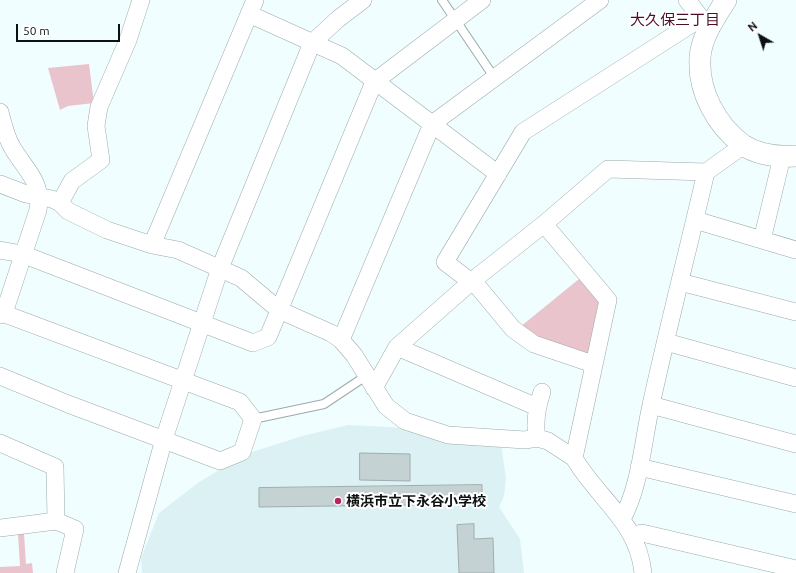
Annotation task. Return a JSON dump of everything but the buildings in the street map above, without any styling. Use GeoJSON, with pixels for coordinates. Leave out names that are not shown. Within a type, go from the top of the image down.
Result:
{"type":"FeatureCollection","features":[{"type":"Feature","properties":{"kind":"street"},"geometry":{"type":"LineString","coordinates":[[60,203],[72,181],[101,160],[96,126],[99,107],[128,40],[141,0]]}},
{"type":"Feature","properties":{"kind":"street"},"geometry":{"type":"LineString","coordinates":[[127,573],[164,439],[220,268],[312,43],[338,19],[363,0]]}},
{"type":"Feature","properties":{"kind":"street"},"geometry":{"type":"LineString","coordinates":[[0,250],[22,254],[252,343],[268,337],[374,82],[482,0]]}},
{"type":"Feature","properties":{"kind":"street"},"geometry":{"type":"LineString","coordinates":[[340,340],[432,124],[600,0]]}},
{"type":"Feature","properties":{"kind":"street"},"geometry":{"type":"LineString","coordinates":[[687,0],[705,23],[700,58],[701,81],[706,98],[714,112],[725,127],[744,145],[762,153],[789,157],[762,240]]}},
{"type":"Feature","properties":{"kind":"street"},"geometry":{"type":"LineString","coordinates":[[594,364],[534,344],[513,329],[472,281],[445,262],[523,132],[705,23],[726,0]]}},
{"type":"Feature","properties":{"kind":"street"},"geometry":{"type":"LineString","coordinates":[[152,245],[252,7],[312,43],[342,56],[374,82],[498,174]]}},
{"type":"Feature","properties":{"kind":"street"},"geometry":{"type":"LineString","coordinates":[[0,112],[8,148],[37,185],[40,196],[38,210],[22,254],[6,307],[1,314],[240,402],[253,419],[242,452],[220,461],[68,404],[0,376]]}},
{"type":"Feature","properties":{"kind":"street"},"geometry":{"type":"LineString","coordinates":[[370,382],[397,347],[472,281],[544,224],[608,169],[706,172],[744,145]]}},
{"type":"Feature","properties":{"kind":"street"},"geometry":{"type":"LineString","coordinates":[[622,519],[629,508],[639,467],[651,405],[706,172]]}},
{"type":"Feature","properties":{"kind":"street"},"geometry":{"type":"LineString","coordinates":[[0,184],[26,194],[52,199],[60,203],[68,211],[107,230],[152,245],[178,250],[241,278],[279,310],[331,333],[340,340],[354,354],[386,406],[405,421],[448,435],[524,440],[537,438],[548,441],[574,458],[622,519],[633,535],[640,551],[643,573]]}},
{"type":"Feature","properties":{"kind":"street"},"geometry":{"type":"LineString","coordinates":[[695,220],[796,250]]}},
{"type":"Feature","properties":{"kind":"street"},"geometry":{"type":"LineString","coordinates":[[544,224],[608,300],[574,458]]}},
{"type":"Feature","properties":{"kind":"street"},"geometry":{"type":"LineString","coordinates":[[680,282],[796,312]]}},
{"type":"Feature","properties":{"kind":"street"},"geometry":{"type":"LineString","coordinates":[[666,342],[796,378]]}},
{"type":"Feature","properties":{"kind":"street"},"geometry":{"type":"LineString","coordinates":[[397,347],[540,399],[535,428],[537,438]]}},
{"type":"Feature","properties":{"kind":"street"},"geometry":{"type":"LineString","coordinates":[[651,405],[796,444]]}},
{"type":"Feature","properties":{"kind":"street"},"geometry":{"type":"LineString","coordinates":[[0,443],[55,467],[56,521]]}},
{"type":"Feature","properties":{"kind":"street"},"geometry":{"type":"LineString","coordinates":[[639,467],[796,504]]}},
{"type":"Feature","properties":{"kind":"street"},"geometry":{"type":"LineString","coordinates":[[0,528],[56,521],[75,529],[65,573]]}},
{"type":"Feature","properties":{"kind":"street"},"geometry":{"type":"LineString","coordinates":[[633,535],[642,533],[796,569]]}},
{"type":"Feature","properties":{"kind":"lane"},"geometry":{"type":"LineString","coordinates":[[442,0],[494,77]]}},
{"type":"Feature","properties":{"kind":"lane"},"geometry":{"type":"LineString","coordinates":[[253,419],[324,404],[370,382]]}},
{"type":"Feature","properties":{"kind":"shaded area"},"geometry":{"type":"Polygon","coordinates":[[[89,64],[94,103],[68,106],[60,110],[48,68],[89,64]]]}},
{"type":"Feature","properties":{"kind":"shaded area"},"geometry":{"type":"Polygon","coordinates":[[[579,279],[599,300],[588,353],[535,338],[520,327],[579,279]]]}},
{"type":"Feature","properties":{"kind":"shaded area","name":"横浜市立下永谷小学校"},"geometry":{"type":"Polygon","coordinates":[[[348,425],[406,428],[501,445],[506,478],[504,496],[499,507],[520,539],[524,573],[142,573],[141,558],[159,513],[199,482],[246,454],[302,436],[348,425]]]}},
{"type":"Feature","properties":{"kind":"shaded area"},"geometry":{"type":"Polygon","coordinates":[[[18,534],[24,534],[26,564],[32,563],[33,573],[0,573],[0,567],[20,566],[18,534]]]}},
{"type":"Feature","properties":{"kind":"place","name":"横浜市立下永谷小学校"},"geometry":{"type":"Point","coordinates":[338,501]}},
{"type":"Feature","properties":{"kind":"district","name":"大久保三丁目"},"geometry":{"type":"Point","coordinates":[675,20]}}]}
